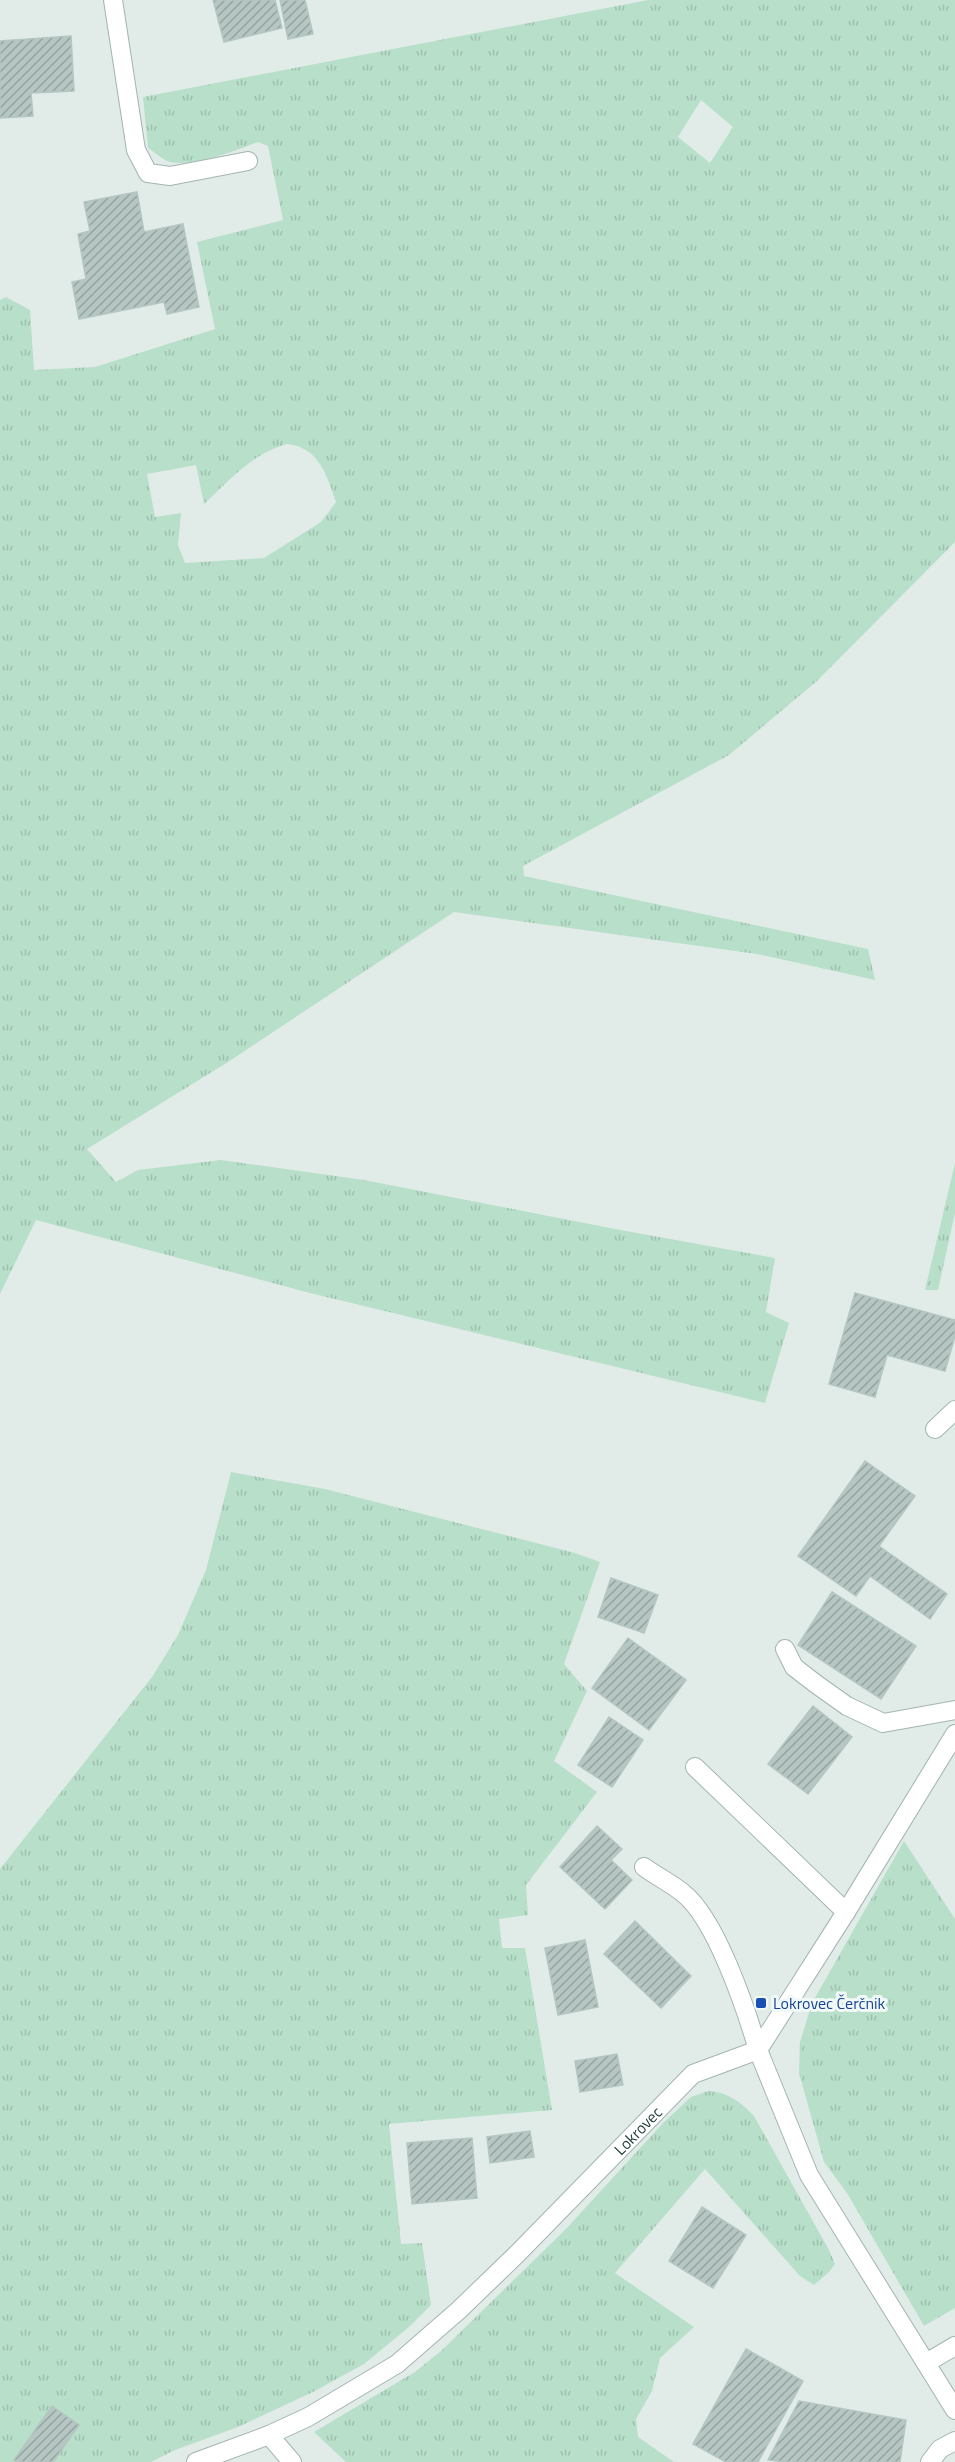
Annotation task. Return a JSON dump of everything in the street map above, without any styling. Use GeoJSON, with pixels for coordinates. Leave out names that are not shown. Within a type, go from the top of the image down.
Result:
{"type":"FeatureCollection","features":[{"type":"Feature","properties":{"kind":"street"},"geometry":{"type":"LineString","coordinates":[[114,0],[136,150],[148,173],[170,176],[248,161]]}},
{"type":"Feature","properties":{"kind":"street"},"geometry":{"type":"LineString","coordinates":[[935,1429],[955,1410]]}},
{"type":"Feature","properties":{"kind":"street"},"geometry":{"type":"LineString","coordinates":[[785,1649],[794,1667],[816,1684],[848,1706],[883,1723],[955,1710]]}},
{"type":"Feature","properties":{"kind":"street"},"geometry":{"type":"LineString","coordinates":[[758,2050],[955,1734]]}},
{"type":"Feature","properties":{"kind":"street"},"geometry":{"type":"LineString","coordinates":[[695,1767],[846,1912]]}},
{"type":"Feature","properties":{"kind":"street"},"geometry":{"type":"LineString","coordinates":[[644,1868],[682,1893],[701,1912],[742,1999],[758,2050],[809,2175],[955,2410]]}},
{"type":"Feature","properties":{"kind":"street","name":"Lokrovec"},"geometry":{"type":"LineString","coordinates":[[196,2462],[270,2435],[308,2417],[397,2364],[459,2310],[518,2253],[693,2074],[758,2050]]}},
{"type":"Feature","properties":{"kind":"street"},"geometry":{"type":"LineString","coordinates":[[926,2363],[955,2346]]}},
{"type":"Feature","properties":{"kind":"street"},"geometry":{"type":"LineString","coordinates":[[270,2435],[292,2462]]}},
{"type":"Feature","properties":{"kind":"street"},"geometry":{"type":"LineString","coordinates":[[930,2462],[940,2449],[955,2441]]}},
{"type":"Feature","properties":{"kind":"green space"},"geometry":{"type":"Polygon","coordinates":[[[648,0],[955,0],[955,542],[817,681],[729,755],[523,866],[524,876],[868,949],[875,980],[757,954],[454,912],[228,1062],[87,1149],[116,1182],[138,1170],[221,1160],[364,1180],[775,1258],[766,1312],[789,1323],[765,1403],[310,1293],[36,1220],[0,1294],[0,300],[6,297],[30,310],[34,370],[95,367],[215,329],[197,242],[283,220],[268,146],[258,142],[200,161],[176,163],[167,161],[148,148],[143,97],[648,0]],[[701,100],[678,137],[710,163],[733,127],[701,100]],[[287,444],[274,448],[252,461],[204,504],[196,465],[147,474],[155,517],[181,513],[178,545],[185,563],[264,558],[321,522],[336,502],[329,482],[314,457],[298,446],[287,444]]]}},
{"type":"Feature","properties":{"kind":"green space"},"geometry":{"type":"Polygon","coordinates":[[[955,1163],[955,1213],[938,1290],[925,1290],[955,1163]]]}},
{"type":"Feature","properties":{"kind":"green space"},"geometry":{"type":"Polygon","coordinates":[[[231,1472],[325,1489],[575,1553],[600,1562],[564,1664],[587,1691],[554,1761],[597,1792],[526,1885],[528,1915],[499,1919],[502,1948],[525,1948],[552,2110],[389,2124],[401,2244],[422,2243],[431,2305],[409,2327],[364,2364],[313,2392],[238,2427],[175,2450],[151,2462],[0,2462],[0,1869],[152,1677],[178,1635],[206,1570],[231,1472]]]}},
{"type":"Feature","properties":{"kind":"green space"},"geometry":{"type":"Polygon","coordinates":[[[904,1841],[955,1919],[955,2308],[924,2326],[847,2193],[824,2162],[799,2073],[800,2042],[812,2003],[904,1841]]]}},
{"type":"Feature","properties":{"kind":"green space"},"geometry":{"type":"Polygon","coordinates":[[[708,2091],[722,2093],[734,2099],[754,2116],[835,2264],[814,2285],[800,2276],[705,2169],[615,2273],[694,2327],[660,2358],[652,2391],[636,2419],[638,2437],[674,2462],[346,2462],[314,2432],[415,2372],[441,2351],[565,2230],[664,2122],[691,2097],[708,2091]]]}},
{"type":"Feature","properties":{"kind":"building"},"geometry":{"type":"Polygon","coordinates":[[[213,0],[275,0],[282,28],[224,42],[213,0]]]}},
{"type":"Feature","properties":{"kind":"building"},"geometry":{"type":"Polygon","coordinates":[[[280,0],[305,0],[313,34],[288,39],[280,0]]]}},
{"type":"Feature","properties":{"kind":"building"},"geometry":{"type":"Polygon","coordinates":[[[71,36],[74,91],[31,93],[33,116],[0,118],[0,41],[71,36]]]}},
{"type":"Feature","properties":{"kind":"building"},"geometry":{"type":"Polygon","coordinates":[[[137,192],[144,232],[183,224],[199,307],[167,314],[164,302],[79,319],[72,282],[86,279],[78,234],[90,231],[84,202],[137,192]]]}},
{"type":"Feature","properties":{"kind":"building"},"geometry":{"type":"Polygon","coordinates":[[[855,1293],[955,1320],[955,1336],[945,1371],[887,1355],[875,1397],[829,1384],[855,1293]]]}},
{"type":"Feature","properties":{"kind":"building"},"geometry":{"type":"Polygon","coordinates":[[[865,1461],[915,1496],[879,1546],[947,1594],[930,1619],[870,1576],[856,1596],[798,1556],[865,1461]]]}},
{"type":"Feature","properties":{"kind":"building"},"geometry":{"type":"Polygon","coordinates":[[[611,1578],[658,1595],[644,1633],[598,1617],[611,1578]]]}},
{"type":"Feature","properties":{"kind":"building"},"geometry":{"type":"Polygon","coordinates":[[[832,1592],[916,1646],[881,1699],[798,1645],[832,1592]]]}},
{"type":"Feature","properties":{"kind":"building"},"geometry":{"type":"Polygon","coordinates":[[[628,1638],[686,1680],[649,1730],[592,1688],[628,1638]]]}},
{"type":"Feature","properties":{"kind":"building"},"geometry":{"type":"Polygon","coordinates":[[[813,1706],[852,1737],[808,1794],[768,1764],[813,1706]]]}},
{"type":"Feature","properties":{"kind":"building"},"geometry":{"type":"Polygon","coordinates":[[[609,1717],[643,1740],[612,1787],[578,1765],[609,1717]]]}},
{"type":"Feature","properties":{"kind":"building"},"geometry":{"type":"Polygon","coordinates":[[[597,1826],[622,1849],[611,1860],[632,1880],[605,1909],[560,1867],[597,1826]]]}},
{"type":"Feature","properties":{"kind":"building"},"geometry":{"type":"Polygon","coordinates":[[[635,1921],[691,1976],[661,2008],[604,1954],[635,1921]]]}},
{"type":"Feature","properties":{"kind":"building"},"geometry":{"type":"Polygon","coordinates":[[[585,1940],[598,2007],[558,2015],[545,1948],[585,1940]]]}},
{"type":"Feature","properties":{"kind":"building"},"geometry":{"type":"Polygon","coordinates":[[[617,2054],[623,2085],[580,2092],[575,2061],[617,2054]]]}},
{"type":"Feature","properties":{"kind":"building"},"geometry":{"type":"Polygon","coordinates":[[[530,2131],[534,2157],[490,2163],[487,2137],[530,2131]]]}},
{"type":"Feature","properties":{"kind":"building"},"geometry":{"type":"Polygon","coordinates":[[[472,2138],[477,2198],[412,2204],[407,2143],[472,2138]]]}},
{"type":"Feature","properties":{"kind":"building"},"geometry":{"type":"Polygon","coordinates":[[[702,2207],[746,2235],[713,2288],[669,2261],[702,2207]]]}},
{"type":"Feature","properties":{"kind":"building"},"geometry":{"type":"Polygon","coordinates":[[[746,2349],[803,2381],[758,2462],[726,2462],[693,2444],[746,2349]]]}},
{"type":"Feature","properties":{"kind":"building"},"geometry":{"type":"Polygon","coordinates":[[[799,2401],[906,2420],[900,2462],[768,2460],[799,2401]]]}},
{"type":"Feature","properties":{"kind":"building"},"geometry":{"type":"Polygon","coordinates":[[[52,2406],[79,2425],[53,2462],[17,2462],[14,2460],[52,2406]]]}},
{"type":"Feature","properties":{"kind":"place","name":"Lokrovec Čerčnik"},"geometry":{"type":"Point","coordinates":[761,2003]}}]}
